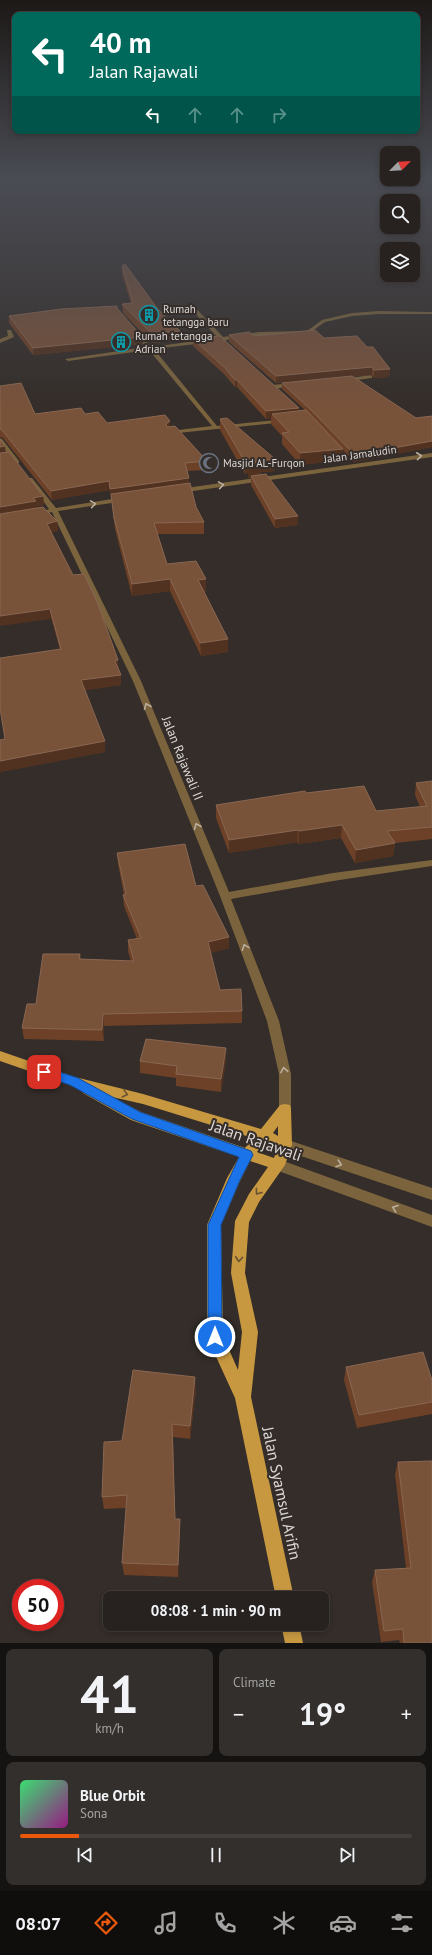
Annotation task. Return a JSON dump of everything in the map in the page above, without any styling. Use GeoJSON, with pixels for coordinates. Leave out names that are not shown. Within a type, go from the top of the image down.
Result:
{"type":"FeatureCollection","features":[{"type":"Feature","properties":{"kind":"main road","name":"Jalan Rajawali"},"geometry":{"type":"LineString","coordinates":[[0,1056],[74,1082],[143,1099],[263,1135],[285,1145]]}},
{"type":"Feature","properties":{"kind":"main road","name":"Jalan Rajawali"},"geometry":{"type":"LineString","coordinates":[[74,1082],[136,1116],[278,1166]]}},
{"type":"Feature","properties":{"kind":"main road","name":"Jalan Syamsul Arifin"},"geometry":{"type":"LineString","coordinates":[[284,1591],[243,1397],[215,1337],[214,1225],[234,1178],[247,1155],[286,1109]]}},
{"type":"Feature","properties":{"kind":"main road","name":"Jalan Syamsul Arifin"},"geometry":{"type":"LineString","coordinates":[[243,1397],[250,1332],[238,1273],[242,1221],[254,1198],[278,1166],[285,1145],[286,1109]]}},
{"type":"Feature","properties":{"kind":"main road"},"geometry":{"type":"LineString","coordinates":[[291,1631],[294,1643]]}},
{"type":"Feature","properties":{"kind":"street"},"geometry":{"type":"LineString","coordinates":[[191,306],[230,347]]}},
{"type":"Feature","properties":{"kind":"street"},"geometry":{"type":"LineString","coordinates":[[68,359],[260,334],[308,332],[325,320],[366,313],[432,313]]}},
{"type":"Feature","properties":{"kind":"street"},"geometry":{"type":"LineString","coordinates":[[129,323],[216,428]]}},
{"type":"Feature","properties":{"kind":"street"},"geometry":{"type":"LineString","coordinates":[[0,341],[11,338],[9,331]]}},
{"type":"Feature","properties":{"kind":"street"},"geometry":{"type":"LineString","coordinates":[[333,380],[370,377]]}},
{"type":"Feature","properties":{"kind":"street"},"geometry":{"type":"LineString","coordinates":[[267,382],[278,392]]}},
{"type":"Feature","properties":{"kind":"street"},"geometry":{"type":"LineString","coordinates":[[272,387],[302,384]]}},
{"type":"Feature","properties":{"kind":"street"},"geometry":{"type":"LineString","coordinates":[[170,433],[292,419]]}},
{"type":"Feature","properties":{"kind":"street"},"geometry":{"type":"LineString","coordinates":[[0,440],[9,457],[22,468]]}},
{"type":"Feature","properties":{"kind":"street","name":"Jalan Jamaludin"},"geometry":{"type":"LineString","coordinates":[[172,492],[349,463],[432,455]]}},
{"type":"Feature","properties":{"kind":"street","name":"Jalan Rajawali II"},"geometry":{"type":"LineString","coordinates":[[26,474],[54,510],[138,682],[225,896],[273,1021],[285,1074],[286,1109]]}},
{"type":"Feature","properties":{"kind":"street"},"geometry":{"type":"LineString","coordinates":[[39,513],[134,498]]}},
{"type":"Feature","properties":{"kind":"street"},"geometry":{"type":"LineString","coordinates":[[225,896],[333,877],[432,863]]}},
{"type":"Feature","properties":{"kind":"street","name":"Jalan Rajawali"},"geometry":{"type":"LineString","coordinates":[[285,1145],[432,1194]]}},
{"type":"Feature","properties":{"kind":"street","name":"Jalan Rajawali"},"geometry":{"type":"LineString","coordinates":[[278,1166],[432,1221]]}},
{"type":"Feature","properties":{"kind":"building"},"geometry":{"type":"Polygon","coordinates":[[[125,264],[157,308],[180,331],[152,334],[122,304],[133,303],[122,266],[125,264]]]}},
{"type":"Feature","properties":{"kind":"building"},"geometry":{"type":"Polygon","coordinates":[[[117,306],[117,308],[142,337],[33,348],[9,316],[61,309],[117,306]]]}},
{"type":"Feature","properties":{"kind":"building"},"geometry":{"type":"Polygon","coordinates":[[[315,330],[324,338],[357,336],[367,347],[373,347],[390,369],[374,370],[372,367],[276,376],[229,335],[249,332],[255,336],[315,330]]]}},
{"type":"Feature","properties":{"kind":"building"},"geometry":{"type":"Polygon","coordinates":[[[220,336],[299,408],[266,411],[224,367],[193,339],[220,336]]]}},
{"type":"Feature","properties":{"kind":"building"},"geometry":{"type":"Polygon","coordinates":[[[352,376],[416,418],[432,416],[432,441],[355,455],[282,383],[352,376]]]}},
{"type":"Feature","properties":{"kind":"building"},"geometry":{"type":"Polygon","coordinates":[[[21,383],[35,414],[81,408],[85,414],[98,412],[107,423],[165,415],[170,421],[166,424],[167,427],[175,426],[207,461],[185,463],[189,478],[110,489],[109,481],[51,491],[0,429],[0,386],[21,383]]]}},
{"type":"Feature","properties":{"kind":"building"},"geometry":{"type":"Polygon","coordinates":[[[306,410],[343,449],[300,453],[282,433],[289,432],[272,414],[306,410]]]}},
{"type":"Feature","properties":{"kind":"building"},"geometry":{"type":"Polygon","coordinates":[[[227,418],[275,459],[258,461],[261,465],[248,467],[257,461],[245,462],[220,419],[227,418]]]}},
{"type":"Feature","properties":{"kind":"building"},"geometry":{"type":"Polygon","coordinates":[[[0,439],[5,446],[0,447],[0,439]]]}},
{"type":"Feature","properties":{"kind":"building"},"geometry":{"type":"Polygon","coordinates":[[[9,452],[43,496],[33,498],[36,501],[0,507],[0,453],[9,452]]]}},
{"type":"Feature","properties":{"kind":"building"},"geometry":{"type":"Polygon","coordinates":[[[266,474],[298,516],[275,519],[251,476],[266,474]]]}},
{"type":"Feature","properties":{"kind":"building"},"geometry":{"type":"Polygon","coordinates":[[[190,483],[196,507],[204,522],[154,523],[167,564],[196,561],[206,579],[198,580],[228,639],[200,643],[170,579],[132,584],[114,518],[111,494],[190,483]]]}},
{"type":"Feature","properties":{"kind":"building"},"geometry":{"type":"Polygon","coordinates":[[[43,507],[57,521],[47,524],[73,575],[84,574],[98,604],[118,660],[115,661],[121,675],[81,680],[105,741],[0,761],[0,740],[5,739],[0,708],[0,658],[61,649],[50,609],[0,616],[0,514],[43,507]]]}},
{"type":"Feature","properties":{"kind":"building"},"geometry":{"type":"Polygon","coordinates":[[[432,781],[432,827],[387,831],[395,843],[356,850],[342,825],[229,840],[216,805],[305,791],[306,793],[364,786],[376,811],[427,806],[416,783],[432,781]]]}},
{"type":"Feature","properties":{"kind":"building"},"geometry":{"type":"Polygon","coordinates":[[[185,844],[196,886],[203,885],[229,937],[208,942],[220,990],[241,989],[242,1011],[103,1014],[102,1030],[22,1028],[27,1004],[36,1004],[43,954],[80,954],[79,959],[134,961],[128,940],[141,938],[123,895],[126,894],[117,853],[185,844]]]}},
{"type":"Feature","properties":{"kind":"building"},"geometry":{"type":"Polygon","coordinates":[[[146,1039],[226,1048],[221,1079],[176,1074],[177,1066],[140,1061],[146,1039]]]}},
{"type":"Feature","properties":{"kind":"building"},"geometry":{"type":"Polygon","coordinates":[[[423,1352],[432,1380],[432,1402],[359,1415],[346,1367],[423,1352]]]}},
{"type":"Feature","properties":{"kind":"building"},"geometry":{"type":"Polygon","coordinates":[[[133,1370],[195,1377],[190,1426],[172,1424],[175,1519],[180,1519],[178,1565],[122,1563],[127,1495],[102,1497],[104,1442],[122,1441],[133,1370]]]}},
{"type":"Feature","properties":{"kind":"building"},"geometry":{"type":"Polygon","coordinates":[[[432,1461],[432,1643],[404,1643],[403,1629],[384,1631],[375,1570],[411,1568],[398,1462],[432,1461]]]}},
{"type":"Feature","properties":{"kind":"place","name":"Rumah tetangga baru"},"geometry":{"type":"Point","coordinates":[149,315]}},
{"type":"Feature","properties":{"kind":"place","name":"Rumah tetangga Adrian"},"geometry":{"type":"Point","coordinates":[121,342]}},
{"type":"Feature","properties":{"kind":"place","name":"Masjid AL-Furqon"},"geometry":{"type":"Point","coordinates":[209,463]}},
{"type":"Feature","properties":{"kind":"route"},"geometry":{"type":"LineString","coordinates":[[44,1072],[74,1082],[136,1116],[247,1155],[234,1178],[214,1225],[215,1337]]}}]}
